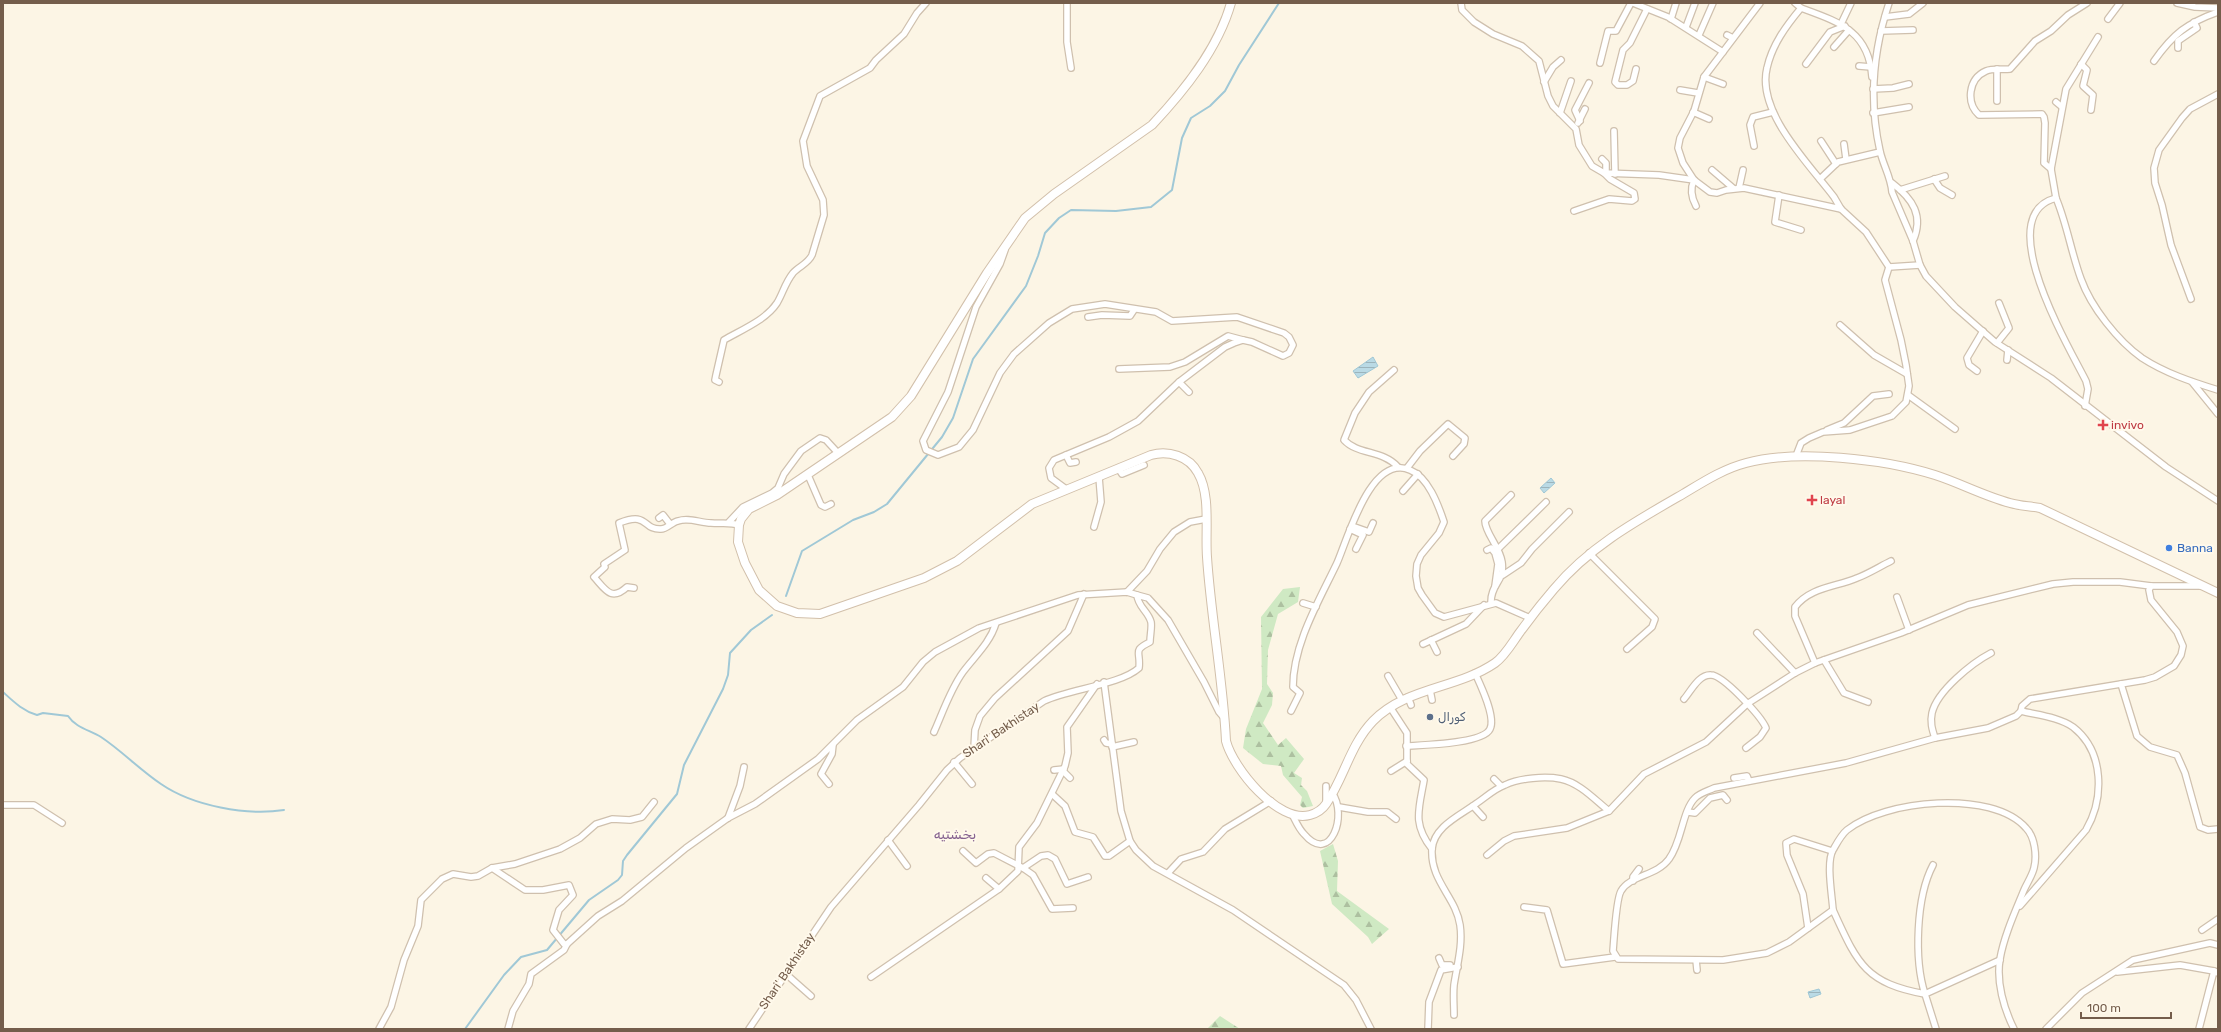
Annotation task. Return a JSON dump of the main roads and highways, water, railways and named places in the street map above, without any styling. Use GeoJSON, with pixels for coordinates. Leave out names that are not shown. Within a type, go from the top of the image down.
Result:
{"type":"FeatureCollection","features":[{"type":"Feature","properties":{"kind":"main road"},"geometry":{"type":"LineString","coordinates":[[1231,3],[1228,17],[1208,54],[1164,112],[1138,137],[1040,205],[1025,218],[1006,244],[911,396],[892,418],[777,495],[749,509],[739,525],[738,542],[759,590],[769,601],[784,610],[797,613],[820,614],[896,589],[938,572],[957,560],[1032,504],[1158,453],[1163,452],[1181,457],[1195,467],[1199,474],[1206,504],[1206,556],[1225,719],[1226,741],[1234,761],[1271,801],[1293,816],[1308,816],[1321,810],[1326,805],[1352,750],[1371,723],[1390,707],[1430,690],[1448,685],[1499,660],[1530,618],[1567,574],[1589,553],[1627,526],[1718,474],[1745,463],[1774,457],[1796,456],[1896,465],[1935,475],[2011,503],[2040,508],[2218,592]]}},
{"type":"Feature","properties":{"kind":"water"},"geometry":{"type":"Polygon","coordinates":[[[1373,357],[1378,366],[1358,378],[1353,371],[1373,357]]]}},
{"type":"Feature","properties":{"kind":"water"},"geometry":{"type":"Polygon","coordinates":[[[1551,478],[1555,483],[1544,493],[1540,488],[1551,478]]]}},
{"type":"Feature","properties":{"kind":"water"},"geometry":{"type":"Polygon","coordinates":[[[1819,989],[1821,994],[1810,998],[1808,992],[1819,989]]]}},
{"type":"Feature","properties":{"kind":"waterway"},"geometry":{"type":"LineString","coordinates":[[786,596],[802,551],[853,520],[874,512],[887,504],[942,437],[953,418],[973,359],[1026,286],[1045,233],[1059,218],[1071,210],[1116,211],[1151,207],[1172,190],[1182,138],[1191,118],[1210,106],[1225,91],[1239,65],[1279,3]]}},
{"type":"Feature","properties":{"kind":"waterway"},"geometry":{"type":"LineString","coordinates":[[465,1029],[504,975],[521,957],[547,950],[589,900],[618,880],[622,875],[623,861],[627,855],[677,794],[684,765],[723,689],[728,675],[730,653],[751,630],[772,615]]}},
{"type":"Feature","properties":{"kind":"waterway"},"geometry":{"type":"LineString","coordinates":[[3,692],[19,706],[37,715],[43,713],[68,716],[79,726],[109,742],[146,773],[174,792],[221,808],[254,812],[284,810]]}},
{"type":"Feature","properties":{"kind":"place","name":"invivo"},"geometry":{"type":"Point","coordinates":[2103,425]}},
{"type":"Feature","properties":{"kind":"place","name":"layal"},"geometry":{"type":"Point","coordinates":[1812,500]}},
{"type":"Feature","properties":{"kind":"place","name":"Banna"},"geometry":{"type":"Point","coordinates":[2169,548]}},
{"type":"Feature","properties":{"kind":"place","name":"كورال"},"geometry":{"type":"Point","coordinates":[1430,717]}},
{"type":"Feature","properties":{"kind":"district","name":"بخشتيه"},"geometry":{"type":"Point","coordinates":[955,834]}}]}
